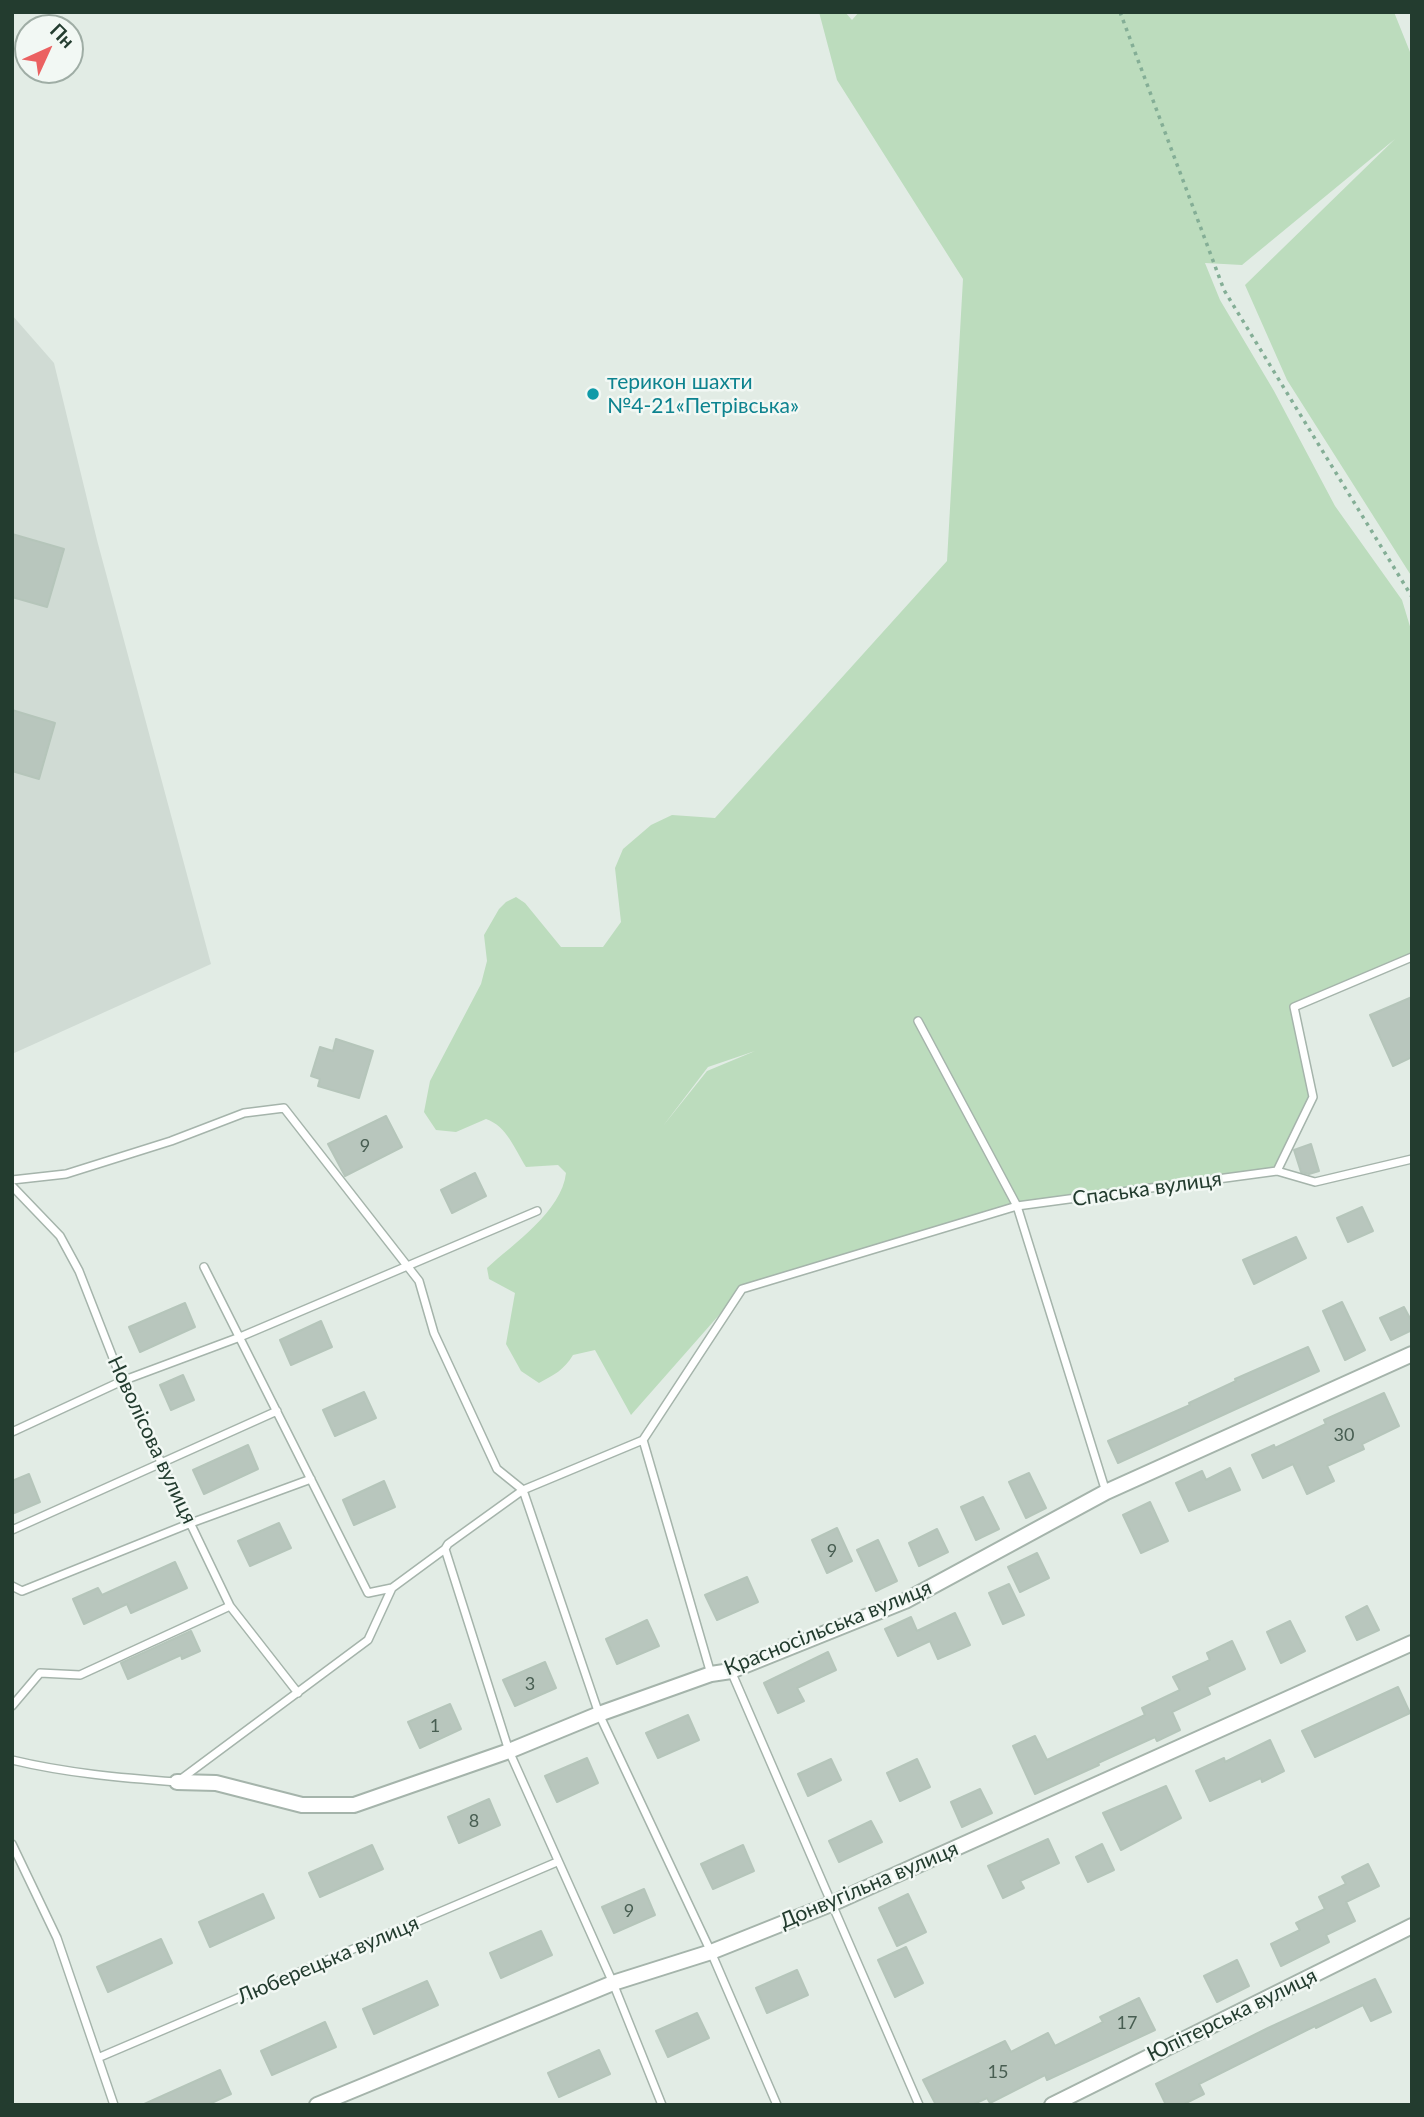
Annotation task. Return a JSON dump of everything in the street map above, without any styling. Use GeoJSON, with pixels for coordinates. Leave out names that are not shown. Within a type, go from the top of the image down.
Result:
{"type":"FeatureCollection","features":[{"type":"Feature","properties":{"kind":"street","name":"Красносільська вулиця"},"geometry":{"type":"LineString","coordinates":[[177,1782],[216,1783],[302,1805],[354,1805],[509,1751],[600,1714],[711,1674],[731,1671],[905,1601],[1106,1492],[1412,1354]]}},
{"type":"Feature","properties":{"kind":"street","name":"Донвугільна вулиця"},"geometry":{"type":"LineString","coordinates":[[317,2105],[613,1983],[710,1952],[831,1904],[1412,1643]]}},
{"type":"Feature","properties":{"kind":"street","name":"Юпітерська вулиця"},"geometry":{"type":"LineString","coordinates":[[1052,2105],[1412,1926]]}},
{"type":"Feature","properties":{"kind":"lane"},"geometry":{"type":"LineString","coordinates":[[1277,1171],[1313,1097],[1294,1007],[1412,957]]}},
{"type":"Feature","properties":{"kind":"lane"},"geometry":{"type":"LineString","coordinates":[[918,1021],[1017,1206],[1106,1492]]}},
{"type":"Feature","properties":{"kind":"lane"},"geometry":{"type":"LineString","coordinates":[[12,1180],[66,1174],[171,1141],[244,1113],[285,1108],[418,1281],[434,1333],[497,1469],[523,1490],[600,1714],[777,2105]]}},
{"type":"Feature","properties":{"kind":"lane","name":"Спаська вулиця"},"geometry":{"type":"LineString","coordinates":[[643,1440],[742,1289],[1017,1206],[1277,1171],[1315,1182],[1412,1159]]}},
{"type":"Feature","properties":{"kind":"lane","name":"Новолісова вулиця"},"geometry":{"type":"LineString","coordinates":[[12,1186],[60,1236],[79,1271],[122,1381],[230,1606],[298,1693]]}},
{"type":"Feature","properties":{"kind":"lane"},"geometry":{"type":"LineString","coordinates":[[12,1432],[122,1381],[240,1337],[537,1211]]}},
{"type":"Feature","properties":{"kind":"lane"},"geometry":{"type":"LineString","coordinates":[[204,1267],[368,1593],[392,1588],[523,1490],[643,1440],[711,1674]]}},
{"type":"Feature","properties":{"kind":"lane"},"geometry":{"type":"LineString","coordinates":[[12,1530],[277,1411]]}},
{"type":"Feature","properties":{"kind":"lane"},"geometry":{"type":"LineString","coordinates":[[12,1586],[22,1591],[191,1523],[311,1479]]}},
{"type":"Feature","properties":{"kind":"lane"},"geometry":{"type":"LineString","coordinates":[[445,1549],[509,1751],[613,1983],[662,2105]]}},
{"type":"Feature","properties":{"kind":"lane"},"geometry":{"type":"LineString","coordinates":[[12,1760],[116,1778],[177,1782],[368,1640],[392,1588]]}},
{"type":"Feature","properties":{"kind":"lane"},"geometry":{"type":"LineString","coordinates":[[12,1706],[40,1673],[80,1675],[230,1606]]}},
{"type":"Feature","properties":{"kind":"lane"},"geometry":{"type":"LineString","coordinates":[[731,1671],[919,2105]]}},
{"type":"Feature","properties":{"kind":"lane"},"geometry":{"type":"LineString","coordinates":[[12,1844],[57,1938],[100,2057],[114,2105]]}},
{"type":"Feature","properties":{"kind":"lane","name":"Люберецька вулиця"},"geometry":{"type":"LineString","coordinates":[[100,2057],[557,1862]]}},
{"type":"Feature","properties":{"kind":"path"},"geometry":{"type":"LineString","coordinates":[[1120,12],[1224,290],[1412,597]]}},
{"type":"Feature","properties":{"kind":"shaded area"},"geometry":{"type":"Polygon","coordinates":[[[12,315],[54,363],[97,540],[211,964],[12,1054],[12,315]]]}},
{"type":"Feature","properties":{"kind":"green space"},"geometry":{"type":"Polygon","coordinates":[[[819,12],[845,12],[852,20],[859,12],[1394,12],[1412,57],[1412,577],[1287,380],[1245,285],[1395,139],[1242,265],[1205,263],[1220,300],[1274,391],[1335,506],[1402,600],[1412,633],[1412,957],[1294,1007],[1313,1097],[1277,1171],[1017,1206],[742,1289],[631,1415],[595,1350],[573,1355],[554,1375],[539,1383],[521,1371],[506,1344],[515,1293],[489,1279],[487,1268],[546,1213],[563,1187],[566,1173],[558,1165],[526,1167],[505,1133],[493,1122],[486,1119],[456,1132],[436,1130],[424,1112],[430,1081],[481,984],[487,961],[484,935],[499,909],[516,897],[525,903],[561,947],[603,947],[621,922],[615,868],[623,849],[651,825],[672,815],[715,818],[947,561],[963,279],[837,80],[819,12]],[[755,1051],[708,1067],[663,1126],[707,1071],[755,1051]]]}},
{"type":"Feature","properties":{"kind":"building"},"geometry":{"type":"Polygon","coordinates":[[[12,534],[64,549],[47,607],[12,597],[12,534]]]}},
{"type":"Feature","properties":{"kind":"building"},"geometry":{"type":"Polygon","coordinates":[[[12,710],[55,723],[39,779],[12,771],[12,710]]]}},
{"type":"Feature","properties":{"kind":"building"},"geometry":{"type":"Polygon","coordinates":[[[1412,997],[1412,1057],[1393,1066],[1370,1015],[1412,997]]]}},
{"type":"Feature","properties":{"kind":"building"},"geometry":{"type":"Polygon","coordinates":[[[336,1039],[373,1051],[359,1098],[318,1086],[320,1079],[311,1076],[320,1047],[333,1051],[336,1039]]]}},
{"type":"Feature","properties":{"kind":"building"},"geometry":{"type":"Polygon","coordinates":[[[386,1116],[402,1147],[345,1176],[328,1144],[386,1116]]]}},
{"type":"Feature","properties":{"kind":"building"},"geometry":{"type":"Polygon","coordinates":[[[1311,1144],[1319,1171],[1309,1174],[1301,1172],[1294,1150],[1311,1144]]]}},
{"type":"Feature","properties":{"kind":"building"},"geometry":{"type":"Polygon","coordinates":[[[475,1173],[486,1196],[452,1213],[441,1190],[475,1173]]]}},
{"type":"Feature","properties":{"kind":"building"},"geometry":{"type":"Polygon","coordinates":[[[1362,1207],[1373,1231],[1348,1242],[1337,1218],[1362,1207]]]}},
{"type":"Feature","properties":{"kind":"building"},"geometry":{"type":"Polygon","coordinates":[[[1296,1237],[1306,1258],[1254,1284],[1243,1260],[1296,1237]]]}},
{"type":"Feature","properties":{"kind":"building"},"geometry":{"type":"Polygon","coordinates":[[[1342,1302],[1365,1350],[1345,1360],[1323,1311],[1342,1302]]]}},
{"type":"Feature","properties":{"kind":"building"},"geometry":{"type":"Polygon","coordinates":[[[185,1303],[195,1327],[140,1352],[129,1327],[185,1303]]]}},
{"type":"Feature","properties":{"kind":"building"},"geometry":{"type":"Polygon","coordinates":[[[1404,1307],[1412,1322],[1412,1330],[1391,1340],[1380,1318],[1404,1307]]]}},
{"type":"Feature","properties":{"kind":"building"},"geometry":{"type":"Polygon","coordinates":[[[321,1321],[332,1347],[291,1365],[280,1340],[321,1321]]]}},
{"type":"Feature","properties":{"kind":"building"},"geometry":{"type":"Polygon","coordinates":[[[1308,1347],[1319,1371],[1118,1463],[1108,1441],[1190,1405],[1189,1403],[1236,1381],[1235,1379],[1308,1347]]]}},
{"type":"Feature","properties":{"kind":"building"},"geometry":{"type":"Polygon","coordinates":[[[183,1375],[194,1400],[171,1410],[160,1385],[183,1375]]]}},
{"type":"Feature","properties":{"kind":"building"},"geometry":{"type":"Polygon","coordinates":[[[364,1392],[376,1418],[335,1436],[323,1410],[364,1392]]]}},
{"type":"Feature","properties":{"kind":"building"},"geometry":{"type":"Polygon","coordinates":[[[1384,1393],[1399,1426],[1362,1444],[1364,1449],[1327,1466],[1334,1481],[1307,1494],[1293,1464],[1263,1478],[1252,1455],[1274,1445],[1275,1448],[1326,1424],[1324,1420],[1384,1393]]]}},
{"type":"Feature","properties":{"kind":"building"},"geometry":{"type":"Polygon","coordinates":[[[248,1445],[258,1469],[204,1494],[193,1470],[248,1445]]]}},
{"type":"Feature","properties":{"kind":"building"},"geometry":{"type":"Polygon","coordinates":[[[1230,1468],[1240,1490],[1189,1511],[1176,1483],[1202,1471],[1206,1480],[1230,1468]]]}},
{"type":"Feature","properties":{"kind":"building"},"geometry":{"type":"Polygon","coordinates":[[[1029,1473],[1046,1508],[1026,1518],[1009,1482],[1029,1473]]]}},
{"type":"Feature","properties":{"kind":"building"},"geometry":{"type":"Polygon","coordinates":[[[29,1474],[40,1502],[12,1514],[12,1481],[29,1474]]]}},
{"type":"Feature","properties":{"kind":"building"},"geometry":{"type":"Polygon","coordinates":[[[384,1481],[395,1507],[354,1525],[343,1500],[384,1481]]]}},
{"type":"Feature","properties":{"kind":"building"},"geometry":{"type":"Polygon","coordinates":[[[983,1497],[999,1529],[976,1540],[961,1507],[983,1497]]]}},
{"type":"Feature","properties":{"kind":"building"},"geometry":{"type":"Polygon","coordinates":[[[1150,1502],[1168,1541],[1141,1553],[1123,1515],[1150,1502]]]}},
{"type":"Feature","properties":{"kind":"building"},"geometry":{"type":"Polygon","coordinates":[[[279,1523],[291,1548],[250,1566],[238,1541],[279,1523]]]}},
{"type":"Feature","properties":{"kind":"building"},"geometry":{"type":"Polygon","coordinates":[[[837,1528],[852,1561],[827,1573],[812,1540],[837,1528]]]}},
{"type":"Feature","properties":{"kind":"building"},"geometry":{"type":"Polygon","coordinates":[[[937,1529],[948,1552],[919,1566],[909,1543],[937,1529]]]}},
{"type":"Feature","properties":{"kind":"building"},"geometry":{"type":"Polygon","coordinates":[[[878,1540],[897,1581],[876,1591],[857,1550],[878,1540]]]}},
{"type":"Feature","properties":{"kind":"building"},"geometry":{"type":"Polygon","coordinates":[[[1037,1553],[1049,1578],[1020,1592],[1008,1567],[1037,1553]]]}},
{"type":"Feature","properties":{"kind":"building"},"geometry":{"type":"Polygon","coordinates":[[[175,1562],[187,1588],[131,1613],[127,1604],[84,1624],[73,1599],[98,1588],[102,1595],[175,1562]]]}},
{"type":"Feature","properties":{"kind":"building"},"geometry":{"type":"Polygon","coordinates":[[[747,1577],[758,1602],[717,1620],[705,1595],[747,1577]]]}},
{"type":"Feature","properties":{"kind":"building"},"geometry":{"type":"Polygon","coordinates":[[[1009,1584],[1024,1615],[1003,1624],[989,1593],[1009,1584]]]}},
{"type":"Feature","properties":{"kind":"building"},"geometry":{"type":"Polygon","coordinates":[[[1367,1606],[1379,1630],[1357,1640],[1346,1617],[1367,1606]]]}},
{"type":"Feature","properties":{"kind":"building"},"geometry":{"type":"Polygon","coordinates":[[[955,1613],[970,1645],[938,1659],[930,1641],[898,1656],[885,1629],[911,1617],[917,1631],[955,1613]]]}},
{"type":"Feature","properties":{"kind":"building"},"geometry":{"type":"Polygon","coordinates":[[[647,1620],[659,1646],[617,1664],[606,1639],[647,1620]]]}},
{"type":"Feature","properties":{"kind":"building"},"geometry":{"type":"Polygon","coordinates":[[[1290,1621],[1305,1651],[1281,1663],[1267,1632],[1290,1621]]]}},
{"type":"Feature","properties":{"kind":"building"},"geometry":{"type":"Polygon","coordinates":[[[191,1631],[200,1651],[182,1659],[181,1655],[128,1679],[121,1663],[191,1631]]]}},
{"type":"Feature","properties":{"kind":"building"},"geometry":{"type":"Polygon","coordinates":[[[1232,1641],[1245,1669],[1207,1687],[1210,1694],[1172,1712],[1180,1730],[1157,1741],[1155,1737],[1035,1794],[1013,1746],[1035,1736],[1047,1760],[1145,1715],[1142,1708],[1180,1690],[1173,1677],[1210,1660],[1207,1653],[1232,1641]]]}},
{"type":"Feature","properties":{"kind":"building"},"geometry":{"type":"Polygon","coordinates":[[[828,1652],[836,1670],[797,1688],[804,1701],[778,1713],[764,1683],[828,1652]]]}},
{"type":"Feature","properties":{"kind":"building"},"geometry":{"type":"Polygon","coordinates":[[[545,1662],[556,1688],[515,1706],[503,1680],[545,1662]]]}},
{"type":"Feature","properties":{"kind":"building"},"geometry":{"type":"Polygon","coordinates":[[[1398,1687],[1410,1713],[1315,1757],[1302,1731],[1398,1687]]]}},
{"type":"Feature","properties":{"kind":"building"},"geometry":{"type":"Polygon","coordinates":[[[450,1704],[461,1729],[420,1748],[408,1722],[450,1704]]]}},
{"type":"Feature","properties":{"kind":"building"},"geometry":{"type":"Polygon","coordinates":[[[688,1715],[699,1740],[658,1758],[646,1733],[688,1715]]]}},
{"type":"Feature","properties":{"kind":"building"},"geometry":{"type":"Polygon","coordinates":[[[1270,1740],[1284,1771],[1262,1782],[1261,1778],[1210,1801],[1196,1771],[1224,1758],[1225,1762],[1270,1740]]]}},
{"type":"Feature","properties":{"kind":"building"},"geometry":{"type":"Polygon","coordinates":[[[587,1758],[598,1783],[557,1802],[545,1776],[587,1758]]]}},
{"type":"Feature","properties":{"kind":"building"},"geometry":{"type":"Polygon","coordinates":[[[831,1759],[841,1780],[808,1796],[798,1774],[831,1759]]]}},
{"type":"Feature","properties":{"kind":"building"},"geometry":{"type":"Polygon","coordinates":[[[917,1759],[930,1787],[900,1801],[887,1773],[917,1759]]]}},
{"type":"Feature","properties":{"kind":"building"},"geometry":{"type":"Polygon","coordinates":[[[1166,1786],[1181,1818],[1121,1850],[1103,1813],[1166,1786]]]}},
{"type":"Feature","properties":{"kind":"building"},"geometry":{"type":"Polygon","coordinates":[[[980,1789],[992,1813],[962,1827],[951,1802],[980,1789]]]}},
{"type":"Feature","properties":{"kind":"building"},"geometry":{"type":"Polygon","coordinates":[[[489,1799],[500,1825],[459,1843],[448,1817],[489,1799]]]}},
{"type":"Feature","properties":{"kind":"building"},"geometry":{"type":"Polygon","coordinates":[[[871,1821],[882,1842],[839,1862],[829,1841],[871,1821]]]}},
{"type":"Feature","properties":{"kind":"building"},"geometry":{"type":"Polygon","coordinates":[[[1048,1839],[1059,1863],[1020,1881],[1024,1888],[1003,1898],[988,1866],[1048,1839]]]}},
{"type":"Feature","properties":{"kind":"building"},"geometry":{"type":"Polygon","coordinates":[[[1102,1844],[1114,1870],[1088,1882],[1076,1857],[1102,1844]]]}},
{"type":"Feature","properties":{"kind":"building"},"geometry":{"type":"Polygon","coordinates":[[[372,1845],[383,1869],[320,1897],[309,1873],[372,1845]]]}},
{"type":"Feature","properties":{"kind":"building"},"geometry":{"type":"Polygon","coordinates":[[[743,1845],[754,1871],[713,1889],[701,1864],[743,1845]]]}},
{"type":"Feature","properties":{"kind":"building"},"geometry":{"type":"Polygon","coordinates":[[[1368,1864],[1379,1886],[1346,1902],[1355,1921],[1326,1935],[1329,1942],[1281,1966],[1271,1944],[1300,1930],[1296,1923],[1325,1909],[1319,1897],[1346,1884],[1342,1877],[1368,1864]]]}},
{"type":"Feature","properties":{"kind":"building"},"geometry":{"type":"Polygon","coordinates":[[[644,1889],[655,1915],[614,1933],[602,1907],[644,1889]]]}},
{"type":"Feature","properties":{"kind":"building"},"geometry":{"type":"Polygon","coordinates":[[[263,1894],[274,1918],[210,1947],[199,1922],[263,1894]]]}},
{"type":"Feature","properties":{"kind":"building"},"geometry":{"type":"Polygon","coordinates":[[[908,1894],[926,1932],[897,1946],[879,1908],[908,1894]]]}},
{"type":"Feature","properties":{"kind":"building"},"geometry":{"type":"Polygon","coordinates":[[[541,1931],[552,1955],[501,1978],[490,1953],[541,1931]]]}},
{"type":"Feature","properties":{"kind":"building"},"geometry":{"type":"Polygon","coordinates":[[[161,1939],[172,1963],[108,1992],[97,1967],[161,1939]]]}},
{"type":"Feature","properties":{"kind":"building"},"geometry":{"type":"Polygon","coordinates":[[[906,1947],[923,1983],[895,1997],[878,1960],[906,1947]]]}},
{"type":"Feature","properties":{"kind":"building"},"geometry":{"type":"Polygon","coordinates":[[[1237,1960],[1249,1986],[1217,2002],[1204,1976],[1237,1960]]]}},
{"type":"Feature","properties":{"kind":"building"},"geometry":{"type":"Polygon","coordinates":[[[797,1970],[808,1995],[767,2013],[756,1988],[797,1970]]]}},
{"type":"Feature","properties":{"kind":"building"},"geometry":{"type":"Polygon","coordinates":[[[1375,1979],[1391,2012],[1371,2021],[1363,2005],[1199,2084],[1204,2094],[1182,2105],[1166,2105],[1156,2084],[1375,1979]]]}},
{"type":"Feature","properties":{"kind":"building"},"geometry":{"type":"Polygon","coordinates":[[[427,1981],[438,2005],[374,2034],[363,2009],[427,1981]]]}},
{"type":"Feature","properties":{"kind":"building"},"geometry":{"type":"Polygon","coordinates":[[[1139,1998],[1155,2030],[1047,2080],[1045,2075],[990,2103],[987,2098],[972,2105],[936,2105],[923,2080],[1005,2041],[1011,2052],[1048,2033],[1055,2046],[1103,2022],[1100,2017],[1139,1998]]]}},
{"type":"Feature","properties":{"kind":"building"},"geometry":{"type":"Polygon","coordinates":[[[697,2013],[709,2038],[668,2057],[656,2031],[697,2013]]]}},
{"type":"Feature","properties":{"kind":"building"},"geometry":{"type":"Polygon","coordinates":[[[325,2022],[336,2047],[272,2075],[261,2051],[325,2022]]]}},
{"type":"Feature","properties":{"kind":"building"},"geometry":{"type":"Polygon","coordinates":[[[599,2050],[610,2074],[559,2097],[548,2073],[599,2050]]]}},
{"type":"Feature","properties":{"kind":"building"},"geometry":{"type":"Polygon","coordinates":[[[220,2070],[231,2094],[207,2105],[142,2105],[220,2070]]]}},
{"type":"Feature","properties":{"kind":"place","name":"терикон шахти №4-21«Петрівська»"},"geometry":{"type":"Point","coordinates":[593,394]}}]}
